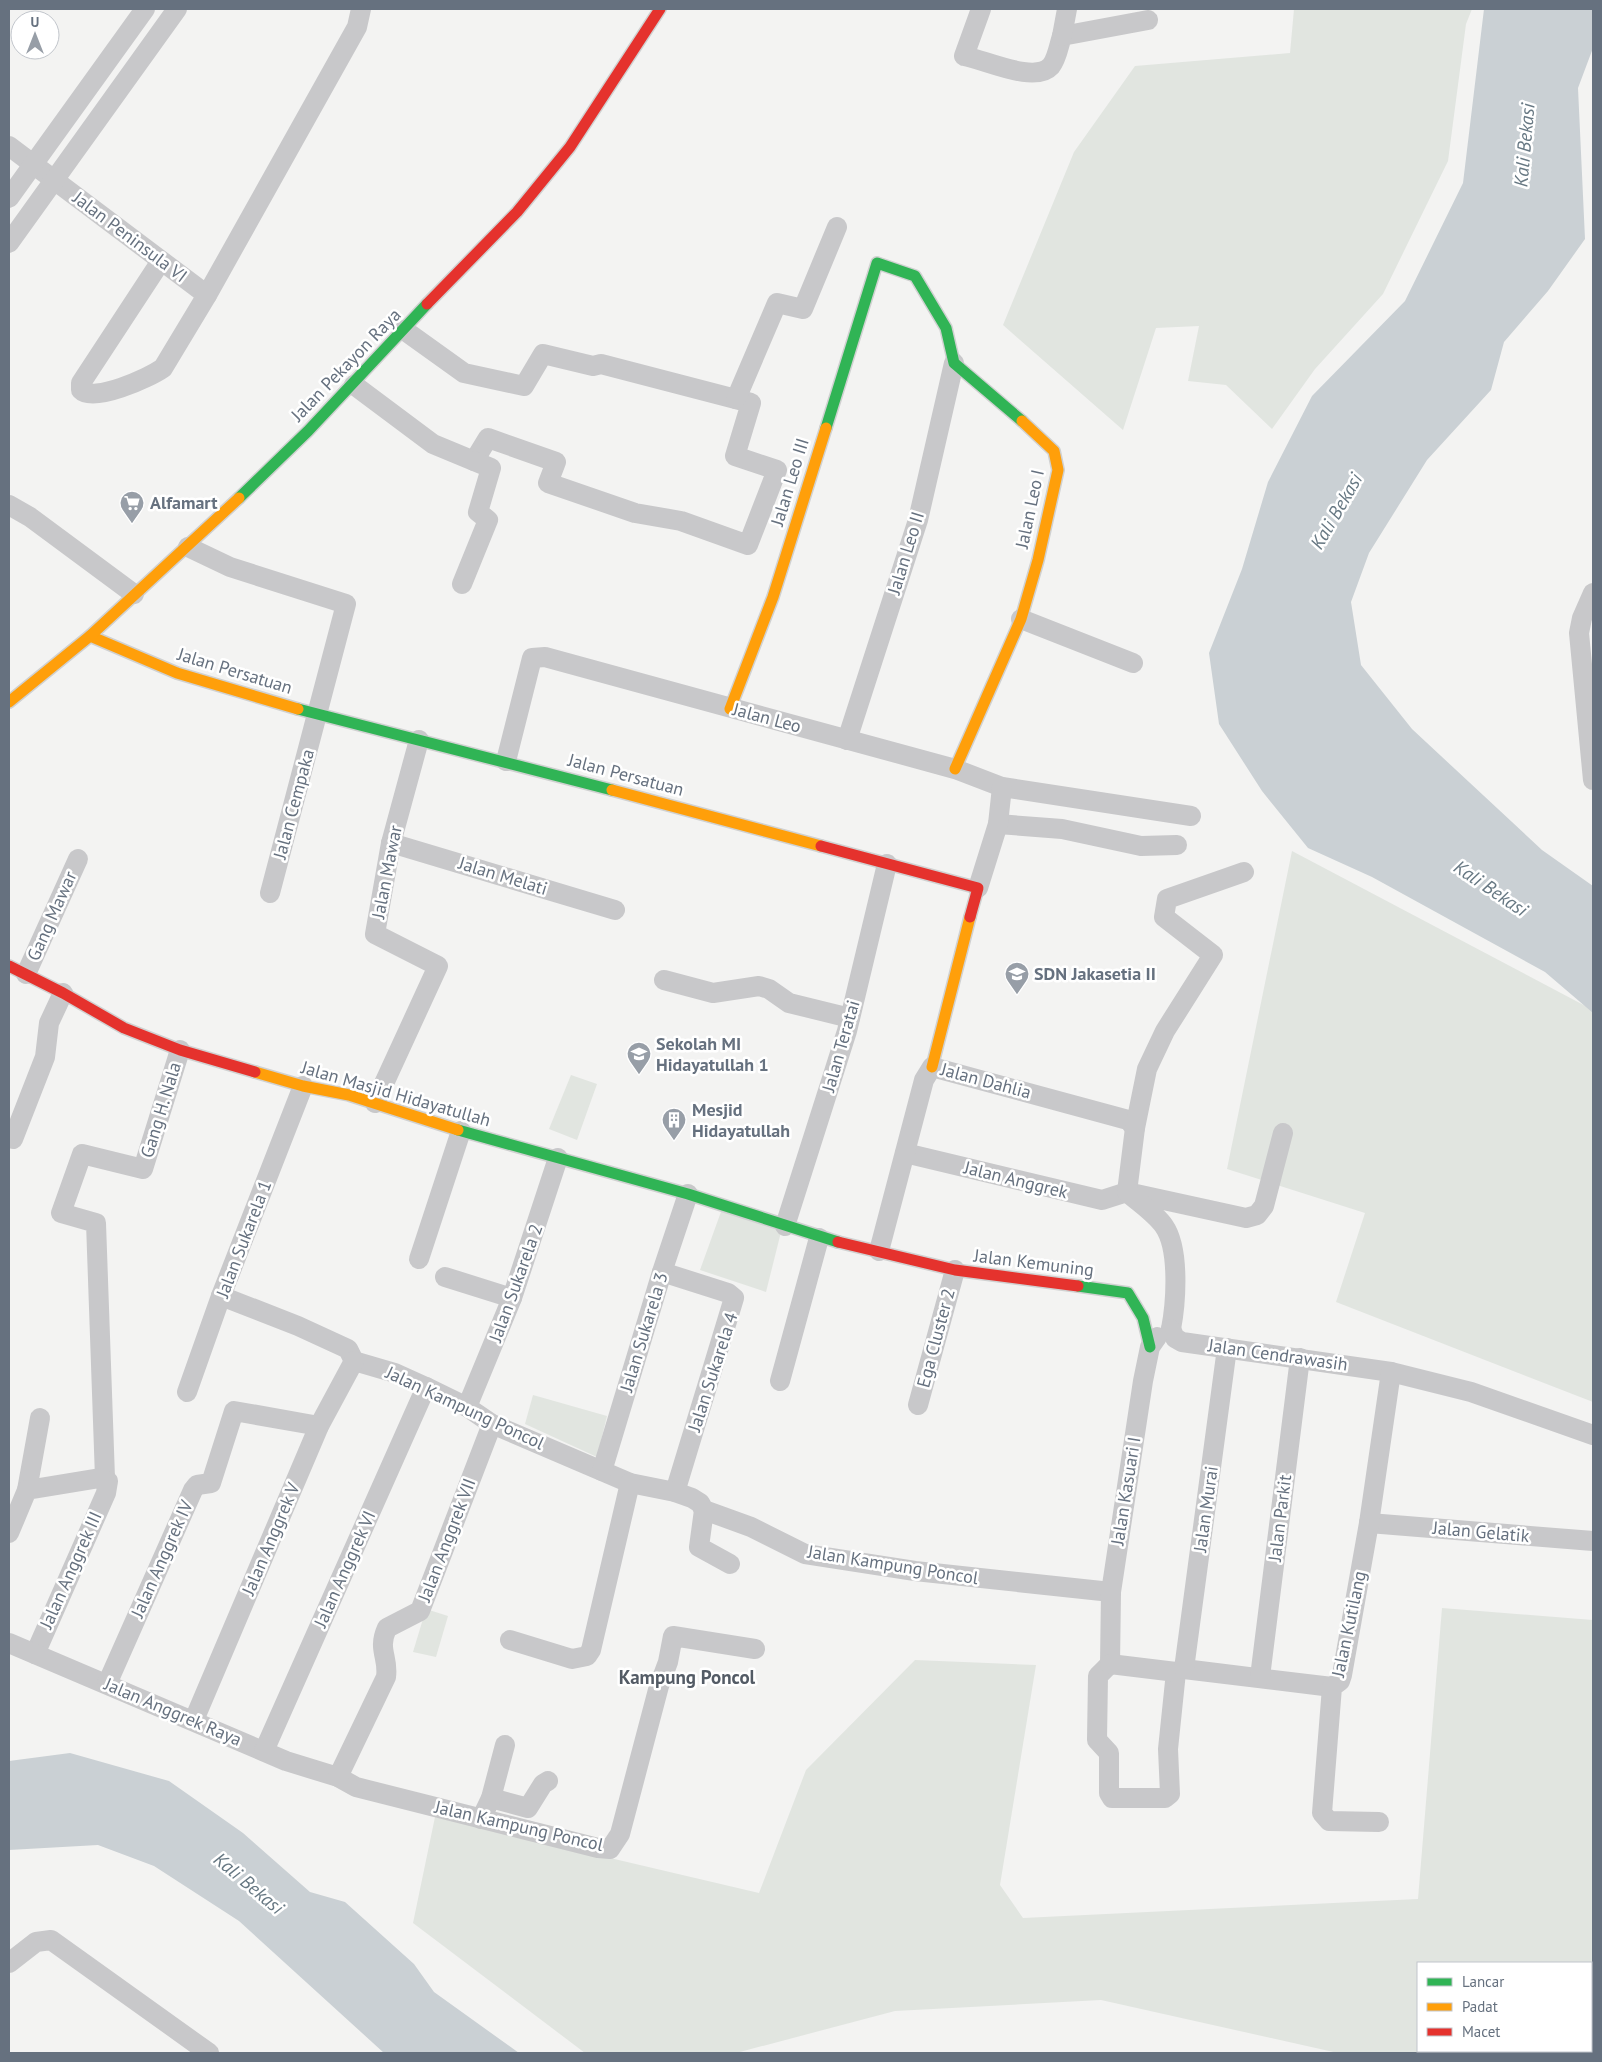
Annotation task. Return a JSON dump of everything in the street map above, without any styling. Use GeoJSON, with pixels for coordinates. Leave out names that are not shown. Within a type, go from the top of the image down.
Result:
{"type":"FeatureCollection","features":[{"type":"Feature","properties":{"kind":"street"},"geometry":{"type":"LineString","coordinates":[[9,198],[145,9]]}},
{"type":"Feature","properties":{"kind":"street"},"geometry":{"type":"LineString","coordinates":[[9,243],[176,9]]}},
{"type":"Feature","properties":{"kind":"street"},"geometry":{"type":"LineString","coordinates":[[161,261],[81,383],[81,390],[85,395],[97,395],[151,376],[163,368],[207,295],[357,27],[361,9]]}},
{"type":"Feature","properties":{"kind":"street","name":"Jalan Pekayon Raya"},"geometry":{"type":"LineString","coordinates":[[9,702],[90,636],[134,594],[188,547],[354,385],[511,219],[553,170],[603,100],[660,9]]}},
{"type":"Feature","properties":{"kind":"street"},"geometry":{"type":"LineString","coordinates":[[981,9],[964,56],[982,59],[1029,74],[1041,73],[1052,65],[1062,36],[1066,9]]}},
{"type":"Feature","properties":{"kind":"street"},"geometry":{"type":"LineString","coordinates":[[1062,36],[1148,20]]}},
{"type":"Feature","properties":{"kind":"street","name":"Jalan Peninsula VI"},"geometry":{"type":"LineString","coordinates":[[9,146],[207,295]]}},
{"type":"Feature","properties":{"kind":"street"},"geometry":{"type":"LineString","coordinates":[[736,399],[777,304],[803,309],[837,227]]}},
{"type":"Feature","properties":{"kind":"street","name":"Jalan Leo III"},"geometry":{"type":"LineString","coordinates":[[730,709],[773,597],[877,263],[915,276],[946,328],[954,363]]}},
{"type":"Feature","properties":{"kind":"street"},"geometry":{"type":"LineString","coordinates":[[404,330],[464,373],[524,386],[543,354],[593,366],[601,364],[751,403],[735,456],[777,470],[748,545],[681,521],[635,513],[548,483],[556,462],[488,438],[474,461]]}},
{"type":"Feature","properties":{"kind":"street","name":"Jalan Leo I"},"geometry":{"type":"LineString","coordinates":[[954,363],[1046,442],[1057,460],[1058,470],[1038,560],[1021,619],[955,769]]}},
{"type":"Feature","properties":{"kind":"street","name":"Jalan Leo II"},"geometry":{"type":"LineString","coordinates":[[847,740],[918,520],[954,363]]}},
{"type":"Feature","properties":{"kind":"street"},"geometry":{"type":"LineString","coordinates":[[354,385],[434,444],[491,468],[478,512],[488,520],[462,584]]}},
{"type":"Feature","properties":{"kind":"street"},"geometry":{"type":"LineString","coordinates":[[9,505],[30,517],[134,594]]}},
{"type":"Feature","properties":{"kind":"street","name":"Jalan Cempaka"},"geometry":{"type":"LineString","coordinates":[[188,547],[230,566],[346,604],[270,892]]}},
{"type":"Feature","properties":{"kind":"street"},"geometry":{"type":"LineString","coordinates":[[1593,593],[1582,618],[1579,633],[1593,780]]}},
{"type":"Feature","properties":{"kind":"street"},"geometry":{"type":"LineString","coordinates":[[1021,619],[1133,663]]}},
{"type":"Feature","properties":{"kind":"street","name":"Jalan Persatuan"},"geometry":{"type":"LineString","coordinates":[[90,636],[177,673],[316,714],[506,761],[978,888]]}},
{"type":"Feature","properties":{"kind":"street","name":"Jalan Leo"},"geometry":{"type":"LineString","coordinates":[[506,761],[532,658],[546,657],[730,709],[955,769],[1002,787],[1191,816]]}},
{"type":"Feature","properties":{"kind":"street","name":"Jalan Mawar"},"geometry":{"type":"LineString","coordinates":[[375,1103],[438,966],[374,934],[390,843],[419,740]]}},
{"type":"Feature","properties":{"kind":"street"},"geometry":{"type":"LineString","coordinates":[[932,1067],[978,888],[998,824],[1002,787]]}},
{"type":"Feature","properties":{"kind":"street"},"geometry":{"type":"LineString","coordinates":[[998,824],[1062,829],[1141,846],[1176,845]]}},
{"type":"Feature","properties":{"kind":"street","name":"Jalan Melati"},"geometry":{"type":"LineString","coordinates":[[390,843],[615,910]]}},
{"type":"Feature","properties":{"kind":"street","name":"Gang Mawar"},"geometry":{"type":"LineString","coordinates":[[17,970],[78,859]]}},
{"type":"Feature","properties":{"kind":"street","name":"Jalan Teratai"},"geometry":{"type":"LineString","coordinates":[[785,1226],[823,1112],[850,1018],[887,864]]}},
{"type":"Feature","properties":{"kind":"street"},"geometry":{"type":"LineString","coordinates":[[1126,1192],[1135,1128],[1147,1069],[1161,1038],[1213,956],[1164,917],[1167,899],[1244,872]]}},
{"type":"Feature","properties":{"kind":"street","name":"Jalan Masjid Hidayatullah"},"geometry":{"type":"LineString","coordinates":[[17,970],[63,993],[124,1028],[180,1050],[303,1086],[348,1095],[462,1131],[688,1194],[819,1238]]}},
{"type":"Feature","properties":{"kind":"street"},"geometry":{"type":"LineString","coordinates":[[664,980],[713,993],[759,986],[769,989],[789,1003],[850,1018]]}},
{"type":"Feature","properties":{"kind":"street"},"geometry":{"type":"LineString","coordinates":[[13,1139],[45,1057],[49,1023],[63,993]]}},
{"type":"Feature","properties":{"kind":"street","name":"Gang H. Nala"},"geometry":{"type":"LineString","coordinates":[[107,1482],[96,1223],[61,1213],[82,1154],[143,1169],[180,1050]]}},
{"type":"Feature","properties":{"kind":"street","name":"Jalan Dahlia"},"geometry":{"type":"LineString","coordinates":[[879,1251],[924,1080],[932,1067],[1128,1120],[1135,1128]]}},
{"type":"Feature","properties":{"kind":"street","name":"Jalan Sukarela 1"},"geometry":{"type":"LineString","coordinates":[[187,1392],[221,1296],[303,1086]]}},
{"type":"Feature","properties":{"kind":"street"},"geometry":{"type":"LineString","coordinates":[[418,1259],[462,1131]]}},
{"type":"Feature","properties":{"kind":"street"},"geometry":{"type":"LineString","coordinates":[[1126,1192],[1246,1218],[1257,1214],[1264,1206],[1283,1133]]}},
{"type":"Feature","properties":{"kind":"street","name":"Jalan Anggrek"},"geometry":{"type":"LineString","coordinates":[[905,1153],[1102,1200],[1126,1192]]}},
{"type":"Feature","properties":{"kind":"street","name":"Jalan Sukarela 2"},"geometry":{"type":"LineString","coordinates":[[467,1407],[512,1298],[558,1158]]}},
{"type":"Feature","properties":{"kind":"street"},"geometry":{"type":"LineString","coordinates":[[1126,1192],[1164,1226],[1175,1260],[1176,1292],[1170,1329],[1157,1337],[1150,1347]]}},
{"type":"Feature","properties":{"kind":"street","name":"Jalan Sukarela 3"},"geometry":{"type":"LineString","coordinates":[[602,1471],[662,1272],[688,1194]]}},
{"type":"Feature","properties":{"kind":"street"},"geometry":{"type":"LineString","coordinates":[[780,1381],[819,1238]]}},
{"type":"Feature","properties":{"kind":"street","name":"Jalan Kemuning"},"geometry":{"type":"LineString","coordinates":[[819,1238],[955,1270],[1128,1293],[1141,1313],[1150,1347]]}},
{"type":"Feature","properties":{"kind":"street","name":"Ega Cluster 2"},"geometry":{"type":"LineString","coordinates":[[918,1405],[955,1270]]}},
{"type":"Feature","properties":{"kind":"street","name":"Jalan Sukarela 4"},"geometry":{"type":"LineString","coordinates":[[662,1272],[728,1293],[734,1298],[734,1306],[675,1492]]}},
{"type":"Feature","properties":{"kind":"street"},"geometry":{"type":"LineString","coordinates":[[446,1277],[512,1298]]}},
{"type":"Feature","properties":{"kind":"street","name":"Jalan Kampung Poncol"},"geometry":{"type":"LineString","coordinates":[[221,1296],[298,1326],[348,1349],[354,1361],[394,1373],[426,1387],[467,1407],[492,1424],[630,1483],[675,1492],[692,1498],[700,1503],[704,1510],[751,1527],[805,1554],[915,1572],[1111,1592]]}},
{"type":"Feature","properties":{"kind":"street","name":"Jalan Cendrawasih"},"geometry":{"type":"LineString","coordinates":[[1170,1329],[1175,1338],[1182,1342],[1391,1372]]}},
{"type":"Feature","properties":{"kind":"street","name":"Jalan Kasuari I"},"geometry":{"type":"LineString","coordinates":[[1110,1664],[1111,1592],[1150,1347]]}},
{"type":"Feature","properties":{"kind":"street","name":"Jalan Murai"},"geometry":{"type":"LineString","coordinates":[[1110,1664],[1098,1676],[1096,1731],[1097,1740],[1109,1753],[1108,1793],[1112,1798],[1165,1798],[1170,1794],[1168,1749],[1228,1348]]}},
{"type":"Feature","properties":{"kind":"street","name":"Jalan Parkit"},"geometry":{"type":"LineString","coordinates":[[1260,1677],[1300,1358]]}},
{"type":"Feature","properties":{"kind":"street","name":"Jalan Anggrek V"},"geometry":{"type":"LineString","coordinates":[[194,1720],[318,1426],[354,1361]]}},
{"type":"Feature","properties":{"kind":"street"},"geometry":{"type":"LineString","coordinates":[[1391,1372],[1471,1392],[1593,1435]]}},
{"type":"Feature","properties":{"kind":"street","name":"Jalan Kutilang"},"geometry":{"type":"LineString","coordinates":[[1379,1822],[1329,1821],[1322,1813],[1332,1687],[1340,1681],[1342,1675],[1369,1523],[1391,1372]]}},
{"type":"Feature","properties":{"kind":"street","name":"Jalan Anggrek VI"},"geometry":{"type":"LineString","coordinates":[[264,1751],[426,1387]]}},
{"type":"Feature","properties":{"kind":"street","name":"Jalan Anggrek IV"},"geometry":{"type":"LineString","coordinates":[[107,1684],[193,1490],[197,1485],[211,1483],[234,1411],[318,1426]]}},
{"type":"Feature","properties":{"kind":"street"},"geometry":{"type":"LineString","coordinates":[[9,1533],[27,1490],[40,1418]]}},
{"type":"Feature","properties":{"kind":"street","name":"Jalan Anggrek VII"},"geometry":{"type":"LineString","coordinates":[[338,1777],[386,1677],[387,1667],[382,1651],[382,1637],[386,1628],[420,1611],[492,1424]]}},
{"type":"Feature","properties":{"kind":"street"},"geometry":{"type":"LineString","coordinates":[[27,1490],[107,1482]]}},
{"type":"Feature","properties":{"kind":"street","name":"Jalan Anggrek III"},"geometry":{"type":"LineString","coordinates":[[35,1654],[107,1482]]}},
{"type":"Feature","properties":{"kind":"street"},"geometry":{"type":"LineString","coordinates":[[510,1640],[572,1659],[587,1656],[591,1650],[630,1483]]}},
{"type":"Feature","properties":{"kind":"street"},"geometry":{"type":"LineString","coordinates":[[704,1510],[699,1547],[730,1564]]}},
{"type":"Feature","properties":{"kind":"street","name":"Jalan Gelatik"},"geometry":{"type":"LineString","coordinates":[[1369,1523],[1593,1541]]}},
{"type":"Feature","properties":{"kind":"street","name":"Jalan Kampung Poncol"},"geometry":{"type":"LineString","coordinates":[[338,1777],[356,1787],[380,1794],[598,1848],[610,1848],[620,1834],[659,1686],[668,1662],[673,1636],[755,1649]]}},
{"type":"Feature","properties":{"kind":"street","name":"Jalan Anggrek Raya"},"geometry":{"type":"LineString","coordinates":[[9,1642],[286,1761],[338,1777]]}},
{"type":"Feature","properties":{"kind":"street"},"geometry":{"type":"LineString","coordinates":[[1110,1664],[1260,1677],[1332,1687]]}},
{"type":"Feature","properties":{"kind":"street"},"geometry":{"type":"LineString","coordinates":[[482,1819],[491,1798],[505,1745]]}},
{"type":"Feature","properties":{"kind":"street"},"geometry":{"type":"LineString","coordinates":[[528,1808],[543,1784],[548,1781]]}},
{"type":"Feature","properties":{"kind":"street"},"geometry":{"type":"LineString","coordinates":[[491,1798],[528,1808]]}},
{"type":"Feature","properties":{"kind":"street"},"geometry":{"type":"LineString","coordinates":[[526,1830],[530,1814],[528,1808]]}},
{"type":"Feature","properties":{"kind":"street"},"geometry":{"type":"LineString","coordinates":[[9,1962],[36,1942],[51,1940],[209,2053]]}},
{"type":"Feature","properties":{"kind":"shaded area"},"geometry":{"type":"Polygon","coordinates":[[[1294,9],[1472,9],[1466,24],[1448,161],[1383,294],[1315,369],[1272,429],[1226,385],[1188,381],[1199,326],[1156,328],[1123,430],[1003,325],[1074,152],[1135,66],[1290,53],[1294,9]]]}},
{"type":"Feature","properties":{"kind":"shaded area"},"geometry":{"type":"Polygon","coordinates":[[[1292,851],[1593,1010],[1593,1402],[1336,1302],[1365,1213],[1227,1169],[1292,851]]]}},
{"type":"Feature","properties":{"kind":"shaded area"},"geometry":{"type":"Polygon","coordinates":[[[571,1075],[597,1084],[577,1140],[549,1129],[571,1075]]]}},
{"type":"Feature","properties":{"kind":"shaded area"},"geometry":{"type":"Polygon","coordinates":[[[722,1209],[782,1228],[766,1292],[700,1270],[722,1209]]]}},
{"type":"Feature","properties":{"kind":"shaded area"},"geometry":{"type":"Polygon","coordinates":[[[533,1395],[607,1416],[597,1457],[525,1424],[533,1395]]]}},
{"type":"Feature","properties":{"kind":"shaded area"},"geometry":{"type":"Polygon","coordinates":[[[1442,1608],[1593,1620],[1593,2053],[1338,2053],[1101,2000],[895,2011],[736,2053],[585,2053],[413,1923],[435,1817],[759,1893],[806,1770],[915,1660],[1036,1665],[1000,1885],[1023,1918],[1418,1899],[1442,1608]]]}},
{"type":"Feature","properties":{"kind":"shaded area"},"geometry":{"type":"Polygon","coordinates":[[[426,1609],[448,1616],[436,1657],[413,1652],[426,1609]]]}},
{"type":"Feature","properties":{"kind":"water","name":"Kali Bekasi"},"geometry":{"type":"Polygon","coordinates":[[[1484,9],[1593,9],[1593,48],[1578,88],[1585,239],[1548,291],[1504,342],[1491,390],[1427,460],[1369,553],[1351,602],[1361,665],[1412,729],[1542,850],[1593,886],[1593,1013],[1545,972],[1372,877],[1308,848],[1262,791],[1219,724],[1209,653],[1242,569],[1268,482],[1312,396],[1405,301],[1463,183],[1484,9]]]}},
{"type":"Feature","properties":{"kind":"water","name":"Kali Bekasi"},"geometry":{"type":"Polygon","coordinates":[[[70,1753],[169,1781],[243,1833],[310,1892],[345,1902],[414,1964],[434,1992],[519,2053],[384,2053],[239,1921],[154,1866],[98,1845],[9,1850],[9,1761],[70,1753]]]}},
{"type":"Feature","properties":{"kind":"traffic: fast"},"geometry":{"type":"LineString","coordinates":[[826,428],[877,263],[915,276],[946,328],[954,363],[1022,421]]}},
{"type":"Feature","properties":{"kind":"traffic: fast"},"geometry":{"type":"LineString","coordinates":[[239,498],[308,431],[427,304]]}},
{"type":"Feature","properties":{"kind":"traffic: fast"},"geometry":{"type":"LineString","coordinates":[[298,709],[612,790]]}},
{"type":"Feature","properties":{"kind":"traffic: fast"},"geometry":{"type":"LineString","coordinates":[[458,1130],[688,1194],[838,1242]]}},
{"type":"Feature","properties":{"kind":"traffic: fast"},"geometry":{"type":"LineString","coordinates":[[1078,1286],[1128,1293],[1143,1318],[1150,1347]]}},
{"type":"Feature","properties":{"kind":"traffic: slow"},"geometry":{"type":"LineString","coordinates":[[955,769],[1021,619],[1038,560],[1058,470],[1054,451],[1022,421]]}},
{"type":"Feature","properties":{"kind":"traffic: slow"},"geometry":{"type":"LineString","coordinates":[[730,709],[773,597],[826,428]]}},
{"type":"Feature","properties":{"kind":"traffic: slow"},"geometry":{"type":"LineString","coordinates":[[9,702],[90,636],[239,498]]}},
{"type":"Feature","properties":{"kind":"traffic: slow"},"geometry":{"type":"LineString","coordinates":[[90,636],[177,673],[298,709]]}},
{"type":"Feature","properties":{"kind":"traffic: slow"},"geometry":{"type":"LineString","coordinates":[[612,790],[821,846]]}},
{"type":"Feature","properties":{"kind":"traffic: slow"},"geometry":{"type":"LineString","coordinates":[[932,1067],[970,917]]}},
{"type":"Feature","properties":{"kind":"traffic: slow"},"geometry":{"type":"LineString","coordinates":[[255,1072],[303,1086],[349,1095],[458,1130]]}},
{"type":"Feature","properties":{"kind":"traffic: jam"},"geometry":{"type":"LineString","coordinates":[[427,304],[517,212],[570,147],[660,9]]}},
{"type":"Feature","properties":{"kind":"traffic: jam"},"geometry":{"type":"LineString","coordinates":[[821,846],[978,888],[970,917]]}},
{"type":"Feature","properties":{"kind":"traffic: jam"},"geometry":{"type":"LineString","coordinates":[[9,966],[63,993],[124,1028],[180,1050],[255,1072]]}},
{"type":"Feature","properties":{"kind":"traffic: jam"},"geometry":{"type":"LineString","coordinates":[[838,1242],[955,1270],[1078,1286]]}},
{"type":"Feature","properties":{"kind":"place","name":"Alfamart"},"geometry":{"type":"Point","coordinates":[132,524]}},
{"type":"Feature","properties":{"kind":"place","name":"SDN Jakasetia II"},"geometry":{"type":"Point","coordinates":[1017,995]}},
{"type":"Feature","properties":{"kind":"place","name":"Sekolah MI Hidayatullah 1"},"geometry":{"type":"Point","coordinates":[639,1075]}},
{"type":"Feature","properties":{"kind":"place","name":"Mesjid Hidayatullah"},"geometry":{"type":"Point","coordinates":[674,1141]}},
{"type":"Feature","properties":{"kind":"district","name":"Kampung Poncol"},"geometry":{"type":"Point","coordinates":[687,1677]}}]}
